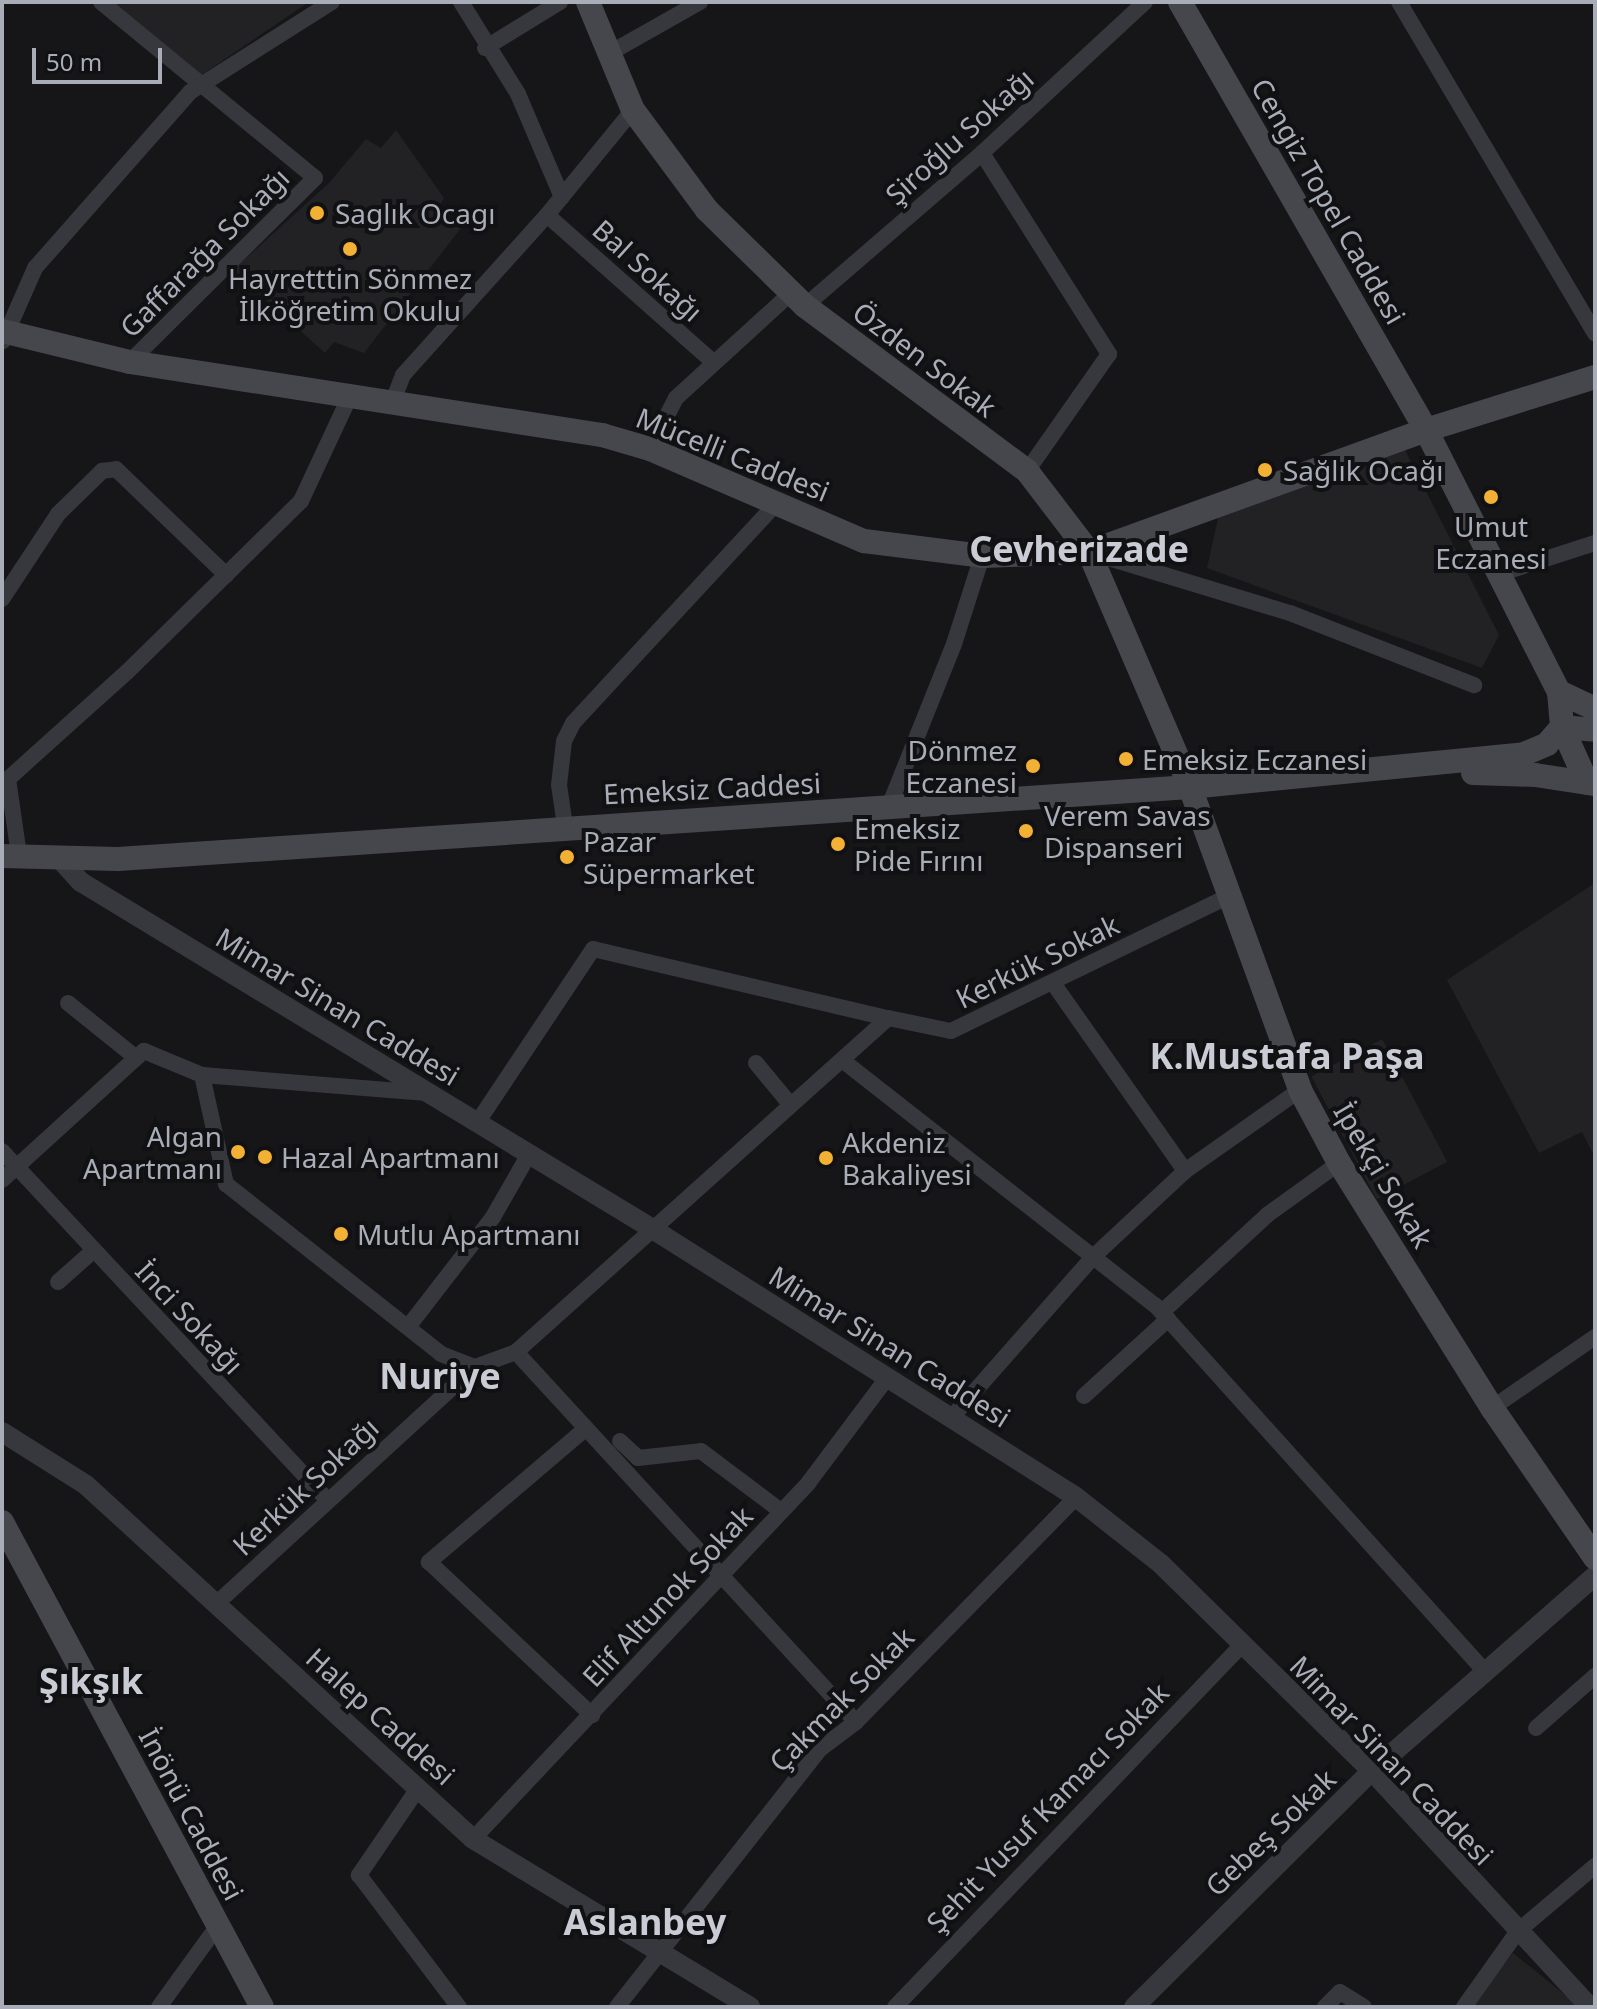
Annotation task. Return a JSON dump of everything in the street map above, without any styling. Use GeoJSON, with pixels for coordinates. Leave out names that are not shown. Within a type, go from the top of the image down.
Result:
{"type":"FeatureCollection","features":[{"type":"Feature","properties":{"kind":"main road","name":"Özden Sokak"},"geometry":{"type":"LineString","coordinates":[[588,2],[633,110],[707,210],[797,300],[1027,471],[1089,552],[1190,787]]}},
{"type":"Feature","properties":{"kind":"main road","name":"Cengiz Topel Caddesi"},"geometry":{"type":"LineString","coordinates":[[1180,2],[1426,430],[1559,692]]}},
{"type":"Feature","properties":{"kind":"main road","name":"Mücelli Caddesi"},"geometry":{"type":"LineString","coordinates":[[3,335],[130,362],[602,435],[650,449],[864,541],[982,556],[1089,552],[1426,430],[1595,377]]}},
{"type":"Feature","properties":{"kind":"main road"},"geometry":{"type":"LineString","coordinates":[[1559,692],[1595,714]]}},
{"type":"Feature","properties":{"kind":"main road"},"geometry":{"type":"LineString","coordinates":[[1559,692],[1562,727],[1591,784]]}},
{"type":"Feature","properties":{"kind":"main road"},"geometry":{"type":"LineString","coordinates":[[1382,771],[1524,754],[1547,744],[1562,727],[1595,714]]}},
{"type":"Feature","properties":{"kind":"main road","name":"Emeksiz Caddesi"},"geometry":{"type":"LineString","coordinates":[[6,858],[52,859],[888,809],[1382,771]]}},
{"type":"Feature","properties":{"kind":"main road"},"geometry":{"type":"LineString","coordinates":[[1382,771],[1535,775],[1591,784]]}},
{"type":"Feature","properties":{"kind":"main road","name":"İpekçi Sokak"},"geometry":{"type":"LineString","coordinates":[[1190,787],[1300,1090],[1339,1163],[1492,1408],[1595,1558]]}},
{"type":"Feature","properties":{"kind":"main road","name":"İnönü Caddesi"},"geometry":{"type":"LineString","coordinates":[[2,1522],[262,2007]]}},
{"type":"Feature","properties":{"kind":"main road","name":"İnönü Caddesi"},"geometry":{"type":"LineString","coordinates":[[2,1547],[250,2007]]}},
{"type":"Feature","properties":{"kind":"street"},"geometry":{"type":"LineString","coordinates":[[101,2],[203,84]]}},
{"type":"Feature","properties":{"kind":"street"},"geometry":{"type":"LineString","coordinates":[[3,335],[35,268],[203,84],[332,2]]}},
{"type":"Feature","properties":{"kind":"street"},"geometry":{"type":"LineString","coordinates":[[461,2],[485,48],[518,94],[562,197]]}},
{"type":"Feature","properties":{"kind":"street"},"geometry":{"type":"LineString","coordinates":[[485,48],[560,2]]}},
{"type":"Feature","properties":{"kind":"street"},"geometry":{"type":"LineString","coordinates":[[608,54],[700,2]]}},
{"type":"Feature","properties":{"kind":"street","name":"Şiroğlu Sokağı"},"geometry":{"type":"LineString","coordinates":[[650,449],[676,398],[714,363],[982,153],[1145,2]]}},
{"type":"Feature","properties":{"kind":"street"},"geometry":{"type":"LineString","coordinates":[[1399,2],[1595,333]]}},
{"type":"Feature","properties":{"kind":"street","name":"Gaffarağa Sokağı"},"geometry":{"type":"LineString","coordinates":[[130,362],[315,178],[203,84]]}},
{"type":"Feature","properties":{"kind":"street"},"geometry":{"type":"LineString","coordinates":[[393,401],[403,375],[547,215],[633,110]]}},
{"type":"Feature","properties":{"kind":"street"},"geometry":{"type":"LineString","coordinates":[[982,153],[1109,354],[1027,471]]}},
{"type":"Feature","properties":{"kind":"street","name":"Bal Sokağı"},"geometry":{"type":"LineString","coordinates":[[547,215],[714,363]]}},
{"type":"Feature","properties":{"kind":"street"},"geometry":{"type":"LineString","coordinates":[[6,858],[5,778],[226,575],[301,501],[351,394]]}},
{"type":"Feature","properties":{"kind":"street"},"geometry":{"type":"LineString","coordinates":[[2,599],[58,514],[102,471],[116,469],[226,575]]}},
{"type":"Feature","properties":{"kind":"street"},"geometry":{"type":"LineString","coordinates":[[565,826],[559,785],[564,741],[573,723],[777,503]]}},
{"type":"Feature","properties":{"kind":"street"},"geometry":{"type":"LineString","coordinates":[[1499,574],[1595,543]]}},
{"type":"Feature","properties":{"kind":"street"},"geometry":{"type":"LineString","coordinates":[[1089,552],[1290,613],[1474,685]]}},
{"type":"Feature","properties":{"kind":"street"},"geometry":{"type":"LineString","coordinates":[[888,809],[954,644],[982,556]]}},
{"type":"Feature","properties":{"kind":"street","name":"Mimar Sinan Caddesi"},"geometry":{"type":"LineString","coordinates":[[52,859],[81,882],[651,1228],[1076,1497],[1161,1564],[1241,1646],[1372,1771],[1590,2007]]}},
{"type":"Feature","properties":{"kind":"street","name":"Kerkük Sokak"},"geometry":{"type":"LineString","coordinates":[[477,1123],[593,949],[951,1031],[1229,896]]}},
{"type":"Feature","properties":{"kind":"street"},"geometry":{"type":"LineString","coordinates":[[1053,983],[1185,1171]]}},
{"type":"Feature","properties":{"kind":"street"},"geometry":{"type":"LineString","coordinates":[[68,1003],[134,1056]]}},
{"type":"Feature","properties":{"kind":"street"},"geometry":{"type":"LineString","coordinates":[[651,1228],[888,1018]]}},
{"type":"Feature","properties":{"kind":"street"},"geometry":{"type":"LineString","coordinates":[[2,1180],[134,1056],[144,1051],[202,1075],[427,1093]]}},
{"type":"Feature","properties":{"kind":"street"},"geometry":{"type":"LineString","coordinates":[[842,1060],[1094,1256],[1165,1316],[1484,1671]]}},
{"type":"Feature","properties":{"kind":"street"},"geometry":{"type":"LineString","coordinates":[[756,1063],[790,1104]]}},
{"type":"Feature","properties":{"kind":"street"},"geometry":{"type":"LineString","coordinates":[[202,1075],[226,1184],[441,1354],[475,1367]]}},
{"type":"Feature","properties":{"kind":"street"},"geometry":{"type":"LineString","coordinates":[[952,1417],[1094,1256],[1185,1171],[1300,1090]]}},
{"type":"Feature","properties":{"kind":"street","name":"İnci Sokağı"},"geometry":{"type":"LineString","coordinates":[[2,1151],[327,1500]]}},
{"type":"Feature","properties":{"kind":"street"},"geometry":{"type":"LineString","coordinates":[[408,1327],[484,1230],[528,1156]]}},
{"type":"Feature","properties":{"kind":"street"},"geometry":{"type":"LineString","coordinates":[[1084,1396],[1267,1215],[1339,1163]]}},
{"type":"Feature","properties":{"kind":"street","name":"Kerkük Sokağı"},"geometry":{"type":"LineString","coordinates":[[216,1604],[475,1367],[516,1352],[651,1228]]}},
{"type":"Feature","properties":{"kind":"street"},"geometry":{"type":"LineString","coordinates":[[58,1282],[93,1251]]}},
{"type":"Feature","properties":{"kind":"street"},"geometry":{"type":"LineString","coordinates":[[1492,1408],[1595,1337]]}},
{"type":"Feature","properties":{"kind":"street"},"geometry":{"type":"LineString","coordinates":[[516,1352],[718,1577],[856,1722]]}},
{"type":"Feature","properties":{"kind":"street","name":"Elif Altunok Sokak"},"geometry":{"type":"LineString","coordinates":[[473,1839],[781,1511],[887,1378]]}},
{"type":"Feature","properties":{"kind":"street"},"geometry":{"type":"LineString","coordinates":[[584,1430],[429,1562],[592,1715]]}},
{"type":"Feature","properties":{"kind":"street","name":"Halep Caddesi"},"geometry":{"type":"LineString","coordinates":[[2,1432],[86,1485],[473,1839],[750,2007]]}},
{"type":"Feature","properties":{"kind":"street"},"geometry":{"type":"LineString","coordinates":[[620,1441],[638,1458],[701,1451],[781,1511]]}},
{"type":"Feature","properties":{"kind":"street","name":"Çakmak Sokak"},"geometry":{"type":"LineString","coordinates":[[617,2007],[657,1950],[820,1749],[856,1722],[1076,1497]]}},
{"type":"Feature","properties":{"kind":"street","name":"Gebeş Sokak"},"geometry":{"type":"LineString","coordinates":[[1134,2007],[1372,1771],[1595,1576]]}},
{"type":"Feature","properties":{"kind":"street","name":"Şehit Yusuf Kamacı Sokak"},"geometry":{"type":"LineString","coordinates":[[895,2007],[1241,1646]]}},
{"type":"Feature","properties":{"kind":"street"},"geometry":{"type":"LineString","coordinates":[[1536,1728],[1595,1676]]}},
{"type":"Feature","properties":{"kind":"street"},"geometry":{"type":"LineString","coordinates":[[419,1787],[359,1875],[459,2007]]}},
{"type":"Feature","properties":{"kind":"street"},"geometry":{"type":"LineString","coordinates":[[1464,2007],[1518,1931],[1595,1866]]}},
{"type":"Feature","properties":{"kind":"street"},"geometry":{"type":"LineString","coordinates":[[159,2007],[211,1935]]}},
{"type":"Feature","properties":{"kind":"street"},"geometry":{"type":"LineString","coordinates":[[1325,2007],[1340,1992],[1364,2007]]}},
{"type":"Feature","properties":{"kind":"shaded area"},"geometry":{"type":"Polygon","coordinates":[[[111,2],[309,2],[200,76],[111,2]]]}},
{"type":"Feature","properties":{"kind":"shaded area","name":"Hayretttin Sönmez İlköğretim Okulu"},"geometry":{"type":"Polygon","coordinates":[[[396,130],[444,198],[437,210],[461,228],[364,353],[334,342],[325,353],[233,270],[329,183],[366,139],[381,148],[396,130]]]}},
{"type":"Feature","properties":{"kind":"shaded area"},"geometry":{"type":"Polygon","coordinates":[[[1403,446],[1499,635],[1482,668],[1207,568],[1219,514],[1403,446]]]}},
{"type":"Feature","properties":{"kind":"shaded area"},"geometry":{"type":"Polygon","coordinates":[[[1595,883],[1595,1158],[1582,1132],[1539,1153],[1447,980],[1595,883]]]}},
{"type":"Feature","properties":{"kind":"shaded area"},"geometry":{"type":"Polygon","coordinates":[[[1382,1039],[1447,1162],[1377,1199],[1311,1077],[1382,1039]]]}},
{"type":"Feature","properties":{"kind":"shaded area"},"geometry":{"type":"Polygon","coordinates":[[[1513,1953],[1580,2007],[1470,2007],[1513,1953]]]}},
{"type":"Feature","properties":{"kind":"place","name":"Saglık Ocagı"},"geometry":{"type":"Point","coordinates":[317,213]}},
{"type":"Feature","properties":{"kind":"place","name":"Hayretttin Sönmez İlköğretim Okulu"},"geometry":{"type":"Point","coordinates":[350,249]}},
{"type":"Feature","properties":{"kind":"place","name":"Sağlık Ocağı"},"geometry":{"type":"Point","coordinates":[1265,470]}},
{"type":"Feature","properties":{"kind":"place","name":"Umut Eczanesi"},"geometry":{"type":"Point","coordinates":[1491,497]}},
{"type":"Feature","properties":{"kind":"place","name":"Emeksiz Eczanesi"},"geometry":{"type":"Point","coordinates":[1126,759]}},
{"type":"Feature","properties":{"kind":"place","name":"Dönmez Eczanesi"},"geometry":{"type":"Point","coordinates":[1033,766]}},
{"type":"Feature","properties":{"kind":"place","name":"Verem Savas Dispanseri"},"geometry":{"type":"Point","coordinates":[1026,831]}},
{"type":"Feature","properties":{"kind":"place","name":"Emeksiz Pide Fırını"},"geometry":{"type":"Point","coordinates":[838,844]}},
{"type":"Feature","properties":{"kind":"place","name":"Pazar Süpermarket"},"geometry":{"type":"Point","coordinates":[567,857]}},
{"type":"Feature","properties":{"kind":"place","name":"Algan Apartmanı"},"geometry":{"type":"Point","coordinates":[238,1152]}},
{"type":"Feature","properties":{"kind":"place","name":"Hazal Apartmanı"},"geometry":{"type":"Point","coordinates":[265,1157]}},
{"type":"Feature","properties":{"kind":"place","name":"Akdeniz Bakaliyesi"},"geometry":{"type":"Point","coordinates":[826,1158]}},
{"type":"Feature","properties":{"kind":"place","name":"Mutlu Apartmanı"},"geometry":{"type":"Point","coordinates":[341,1234]}},
{"type":"Feature","properties":{"kind":"district","name":"Cevherizade"},"geometry":{"type":"Point","coordinates":[1079,549]}},
{"type":"Feature","properties":{"kind":"district","name":"K.Mustafa Paşa"},"geometry":{"type":"Point","coordinates":[1287,1056]}},
{"type":"Feature","properties":{"kind":"district","name":"Nuriye"},"geometry":{"type":"Point","coordinates":[440,1376]}},
{"type":"Feature","properties":{"kind":"district","name":"Şıkşık"},"geometry":{"type":"Point","coordinates":[91,1681]}},
{"type":"Feature","properties":{"kind":"district","name":"Aslanbey"},"geometry":{"type":"Point","coordinates":[645,1922]}}]}
